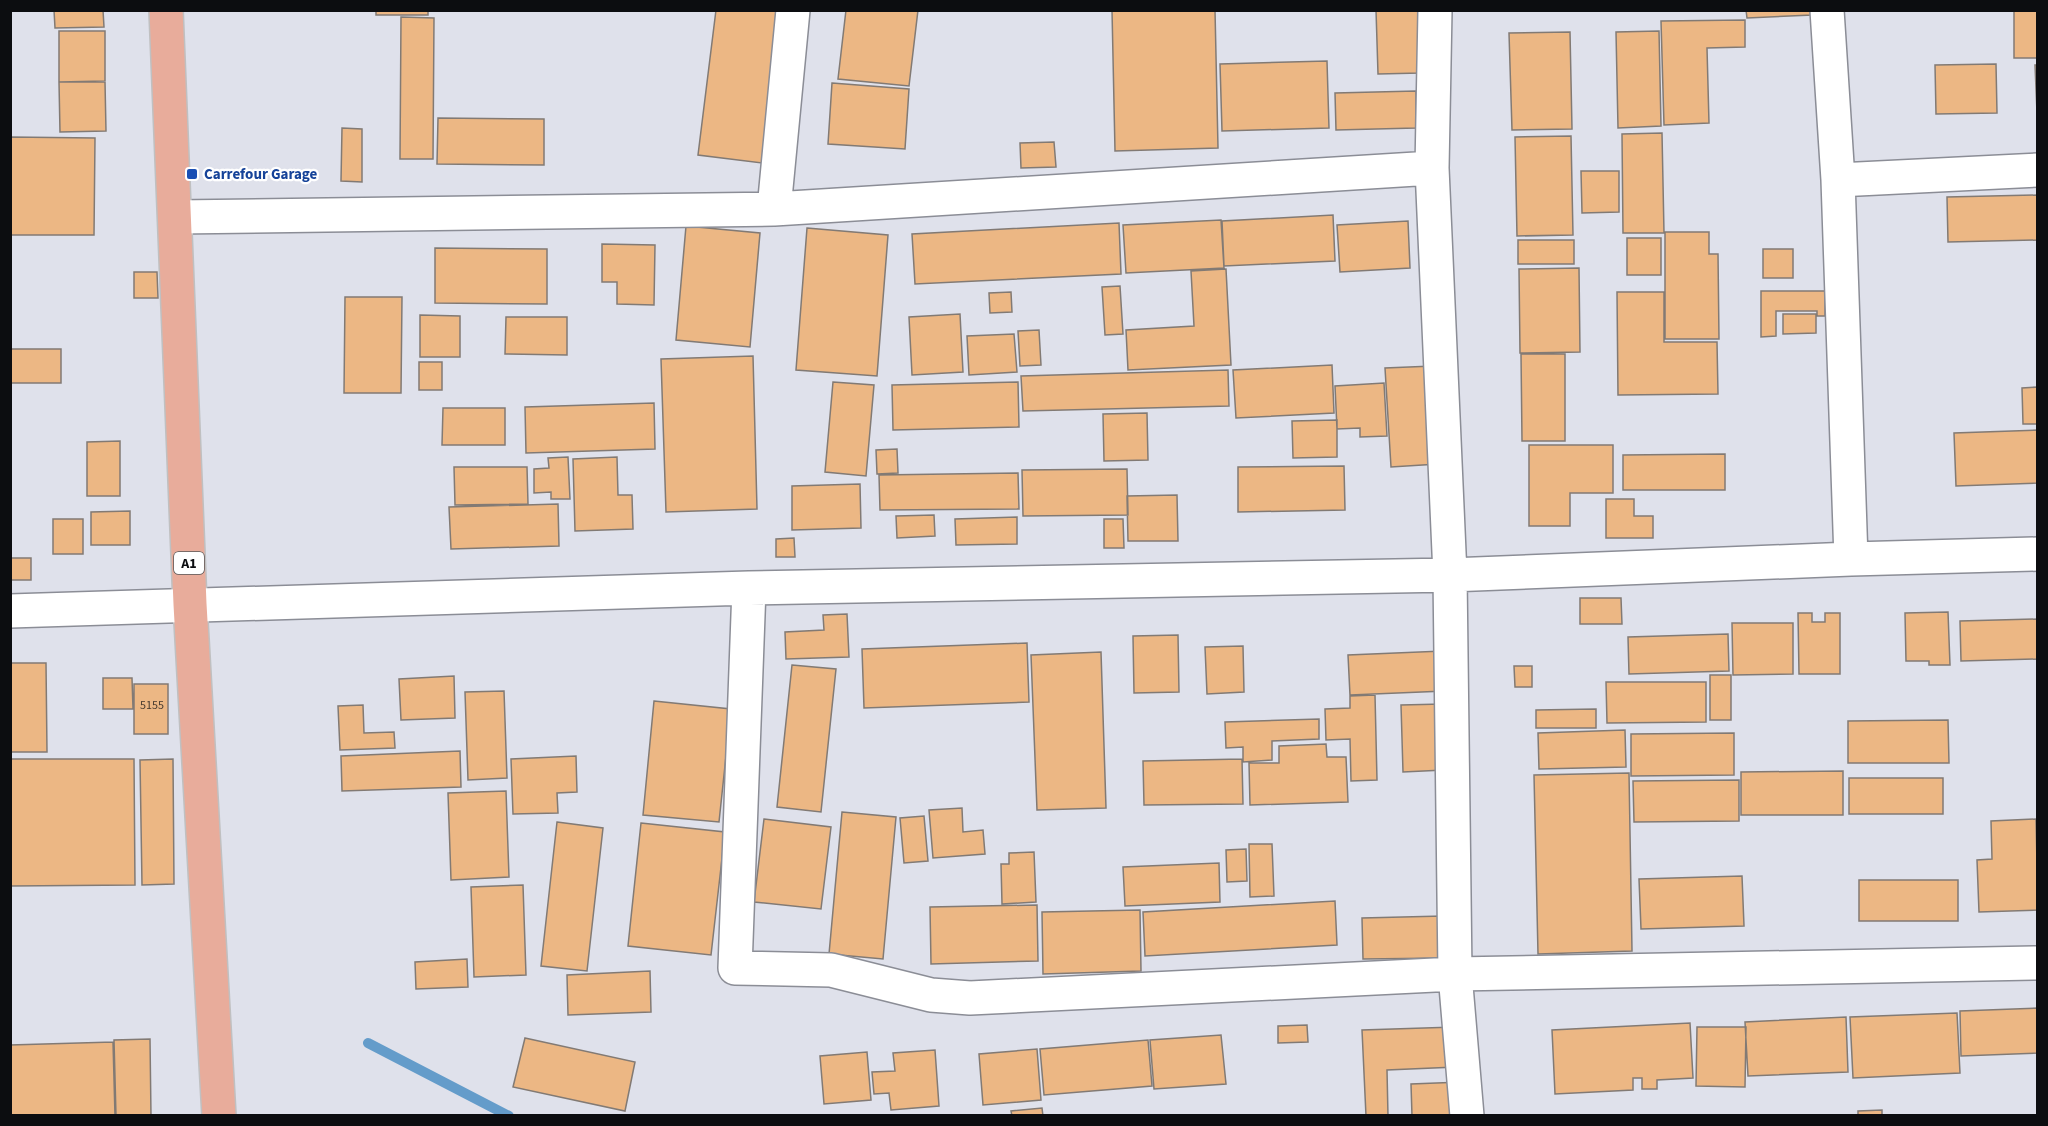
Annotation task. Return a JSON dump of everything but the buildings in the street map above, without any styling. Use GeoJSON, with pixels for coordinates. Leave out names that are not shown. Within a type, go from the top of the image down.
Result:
{"type":"FeatureCollection","features":[{"type":"Feature","properties":{"kind":"main road","name":"A1"},"geometry":{"type":"LineString","coordinates":[[166,10],[190,604],[219,1116]]}},
{"type":"Feature","properties":{"kind":"street"},"geometry":{"type":"LineString","coordinates":[[774,208],[793,10]]}},
{"type":"Feature","properties":{"kind":"street"},"geometry":{"type":"LineString","coordinates":[[1435,10],[1432,168],[1450,575],[1455,974],[1467,1116]]}},
{"type":"Feature","properties":{"kind":"street"},"geometry":{"type":"LineString","coordinates":[[1827,10],[1838,180],[1851,559]]}},
{"type":"Feature","properties":{"kind":"street"},"geometry":{"type":"LineString","coordinates":[[176,218],[774,208],[1432,168]]}},
{"type":"Feature","properties":{"kind":"street"},"geometry":{"type":"LineString","coordinates":[[1838,180],[2037,170]]}},
{"type":"Feature","properties":{"kind":"street"},"geometry":{"type":"LineString","coordinates":[[10,611],[749,588],[1450,575],[2037,554]]}},
{"type":"Feature","properties":{"kind":"street"},"geometry":{"type":"LineString","coordinates":[[749,588],[735,968],[831,969],[876,983],[931,995],[970,998],[1455,974],[2037,963]]}},
{"type":"Feature","properties":{"kind":"waterway"},"geometry":{"type":"LineString","coordinates":[[368,1043],[509,1116]]}},
{"type":"Feature","properties":{"kind":"place","name":"Carrefour Garage"},"geometry":{"type":"Point","coordinates":[192,174]}}]}
